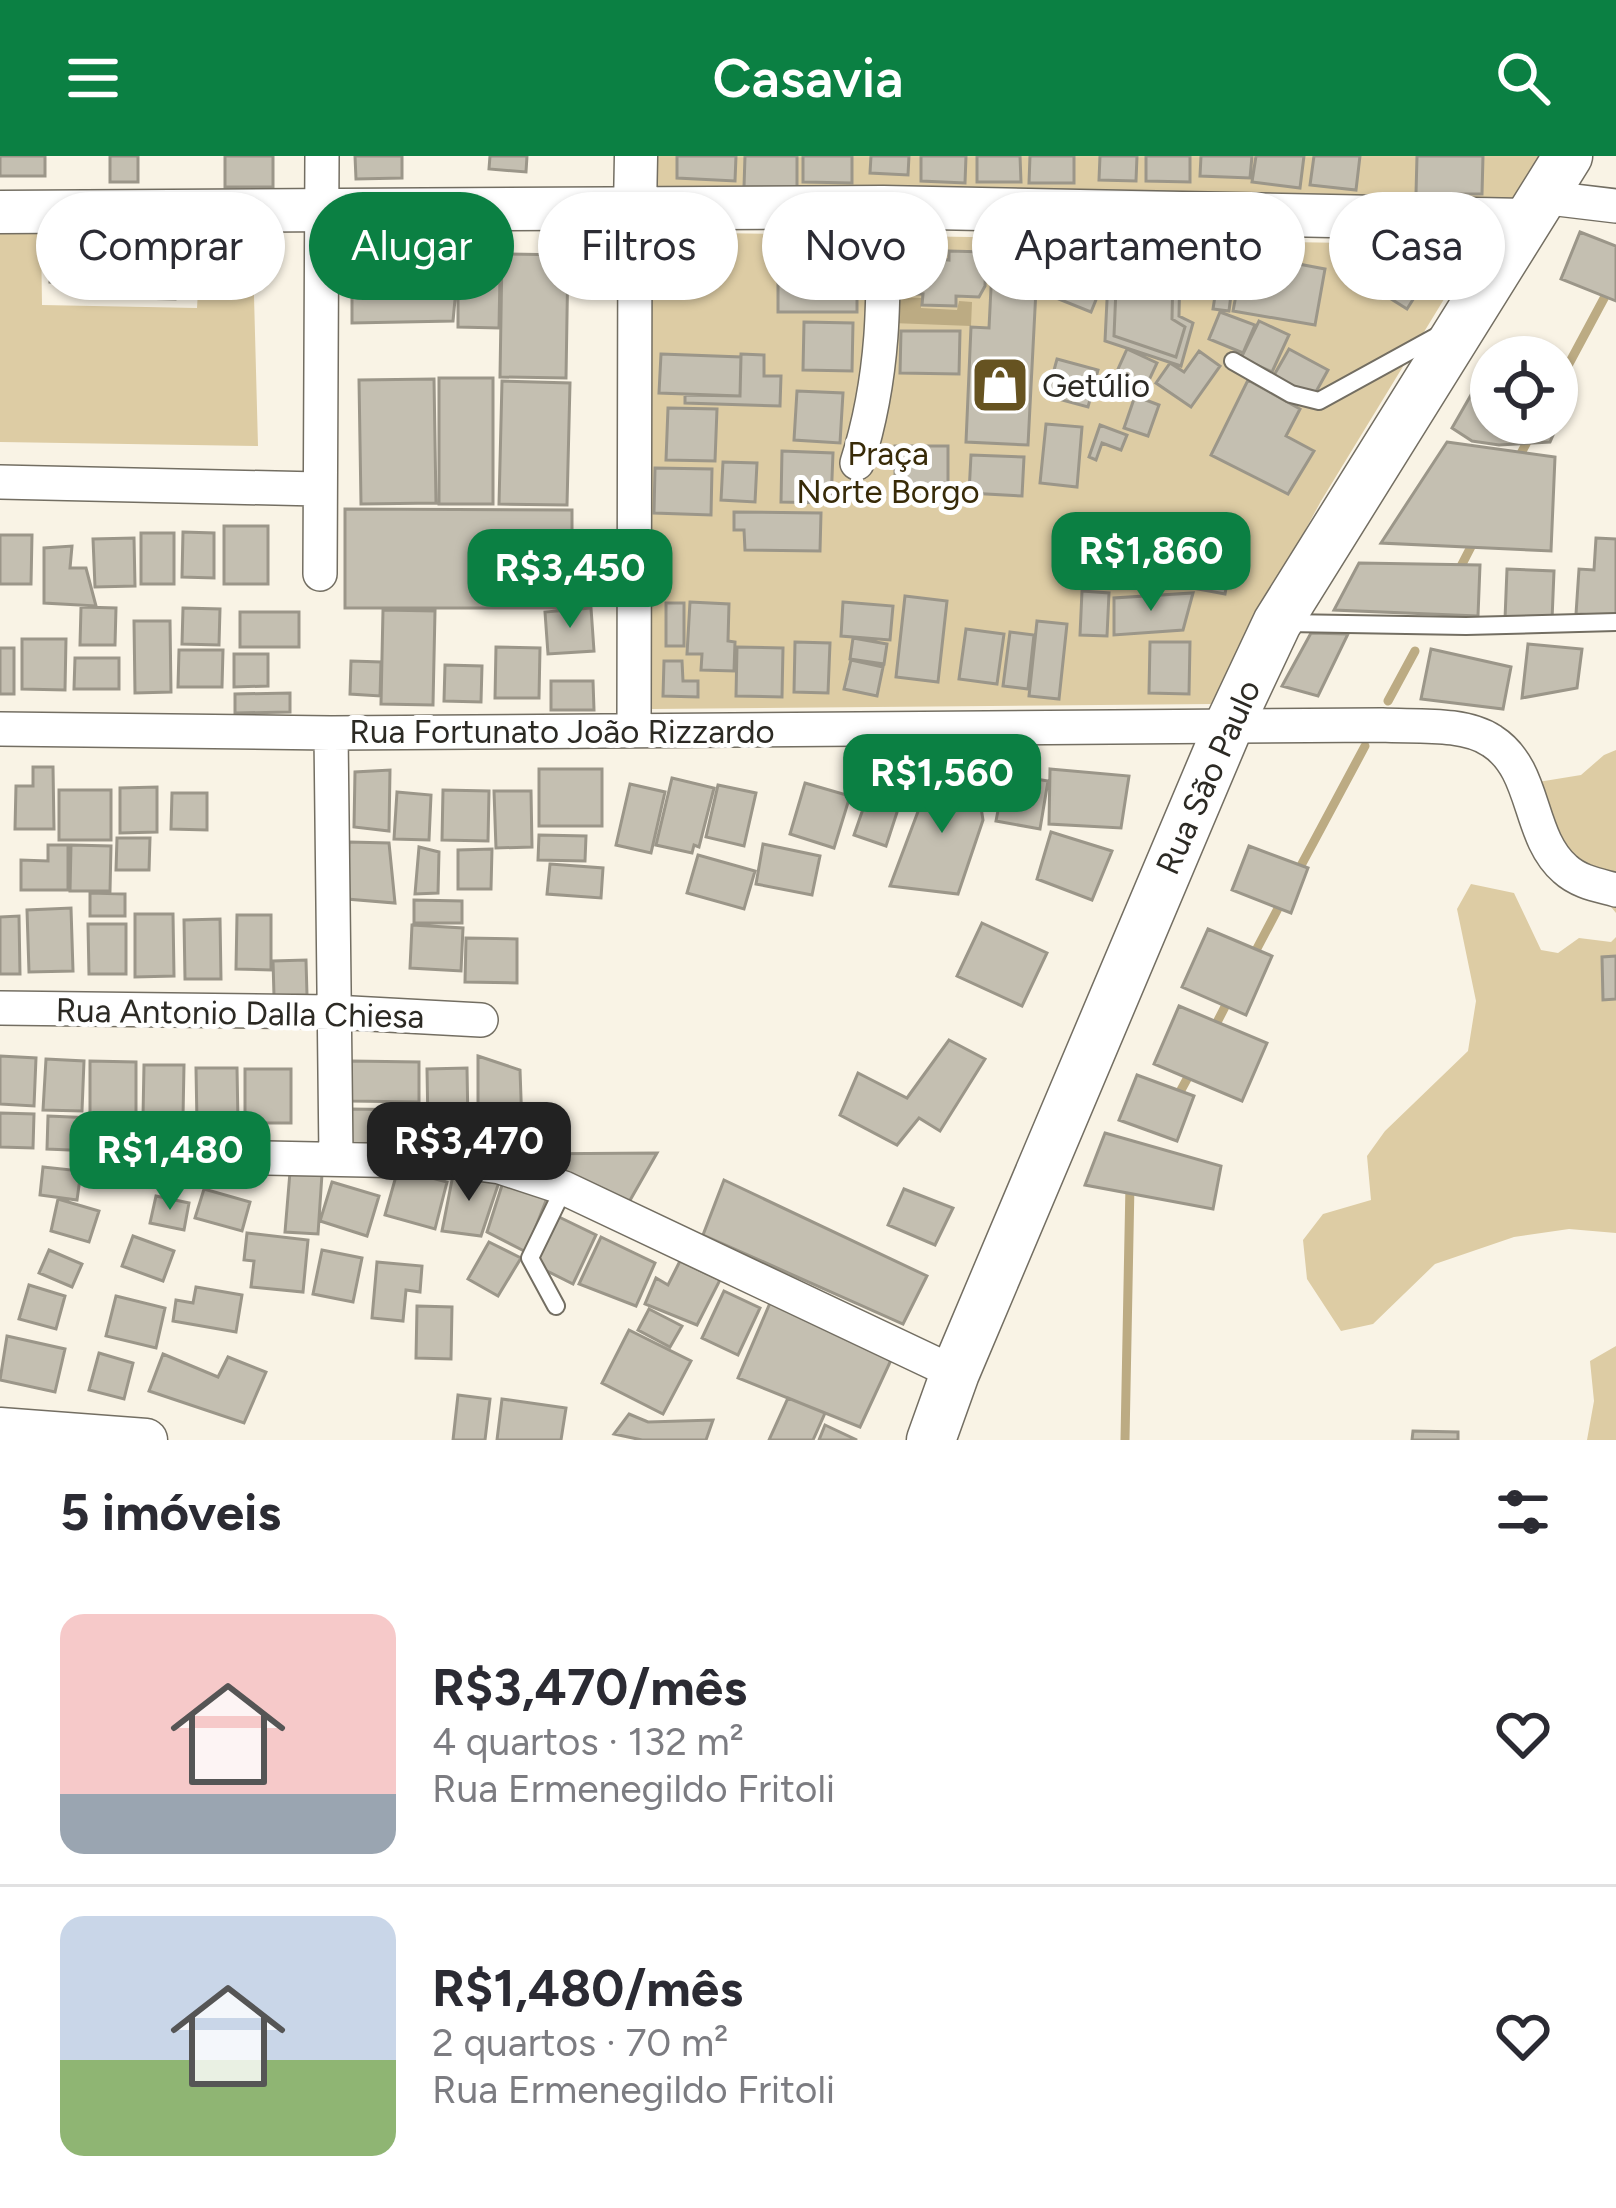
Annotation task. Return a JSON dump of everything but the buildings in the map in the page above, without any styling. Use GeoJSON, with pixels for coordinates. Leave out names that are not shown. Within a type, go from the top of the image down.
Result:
{"type":"FeatureCollection","features":[{"type":"Feature","properties":{"kind":"main road","name":"Rua São Paulo"},"geometry":{"type":"LineString","coordinates":[[931,1440],[955,1373],[1229,725],[1277,623],[1568,156]]}},
{"type":"Feature","properties":{"kind":"street"},"geometry":{"type":"LineString","coordinates":[[322,156],[322,192]]}},
{"type":"Feature","properties":{"kind":"street"},"geometry":{"type":"LineString","coordinates":[[635,192],[636,156]]}},
{"type":"Feature","properties":{"kind":"street"},"geometry":{"type":"LineString","coordinates":[[948,207],[1616,206]]}},
{"type":"Feature","properties":{"kind":"street"},"geometry":{"type":"LineString","coordinates":[[0,212],[309,208]]}},
{"type":"Feature","properties":{"kind":"street"},"geometry":{"type":"LineString","coordinates":[[320,574],[321,300]]}},
{"type":"Feature","properties":{"kind":"street"},"geometry":{"type":"LineString","coordinates":[[634,730],[635,300]]}},
{"type":"Feature","properties":{"kind":"street"},"geometry":{"type":"LineString","coordinates":[[857,463],[874,411],[881,300]]}},
{"type":"Feature","properties":{"kind":"street"},"geometry":{"type":"LineString","coordinates":[[0,482],[318,489]]}},
{"type":"Feature","properties":{"kind":"street","name":"Rua Fortunato João Rizzardo"},"geometry":{"type":"LineString","coordinates":[[0,729],[331,733],[1382,725],[1467,731],[1491,740],[1511,758],[1561,867],[1578,879],[1616,890]]}},
{"type":"Feature","properties":{"kind":"street"},"geometry":{"type":"LineString","coordinates":[[331,733],[336,1157]]}},
{"type":"Feature","properties":{"kind":"street","name":"Rua Antonio Dalla Chiesa"},"geometry":{"type":"LineString","coordinates":[[0,1008],[332,1012],[481,1020]]}},
{"type":"Feature","properties":{"kind":"street"},"geometry":{"type":"LineString","coordinates":[[115,1155],[336,1157],[500,1167],[564,1188],[955,1373]]}},
{"type":"Feature","properties":{"kind":"street"},"geometry":{"type":"LineString","coordinates":[[0,1429],[146,1440]]}},
{"type":"Feature","properties":{"kind":"lane"},"geometry":{"type":"LineString","coordinates":[[1233,361],[1291,394],[1319,401],[1465,320]]}},
{"type":"Feature","properties":{"kind":"lane"},"geometry":{"type":"LineString","coordinates":[[1277,623],[1616,622]]}},
{"type":"Feature","properties":{"kind":"lane"},"geometry":{"type":"LineString","coordinates":[[556,1306],[530,1258],[564,1188]]}},
{"type":"Feature","properties":{"kind":"green space"},"geometry":{"type":"Polygon","coordinates":[[[654,156],[1544,156],[1515,207],[1505,207],[1505,192],[1329,192],[1329,203],[1305,202],[1305,192],[972,195],[654,188],[654,156]]]}},
{"type":"Feature","properties":{"kind":"green space","name":"Praça Norte Borgo"},"geometry":{"type":"Polygon","coordinates":[[[738,233],[762,234],[762,300],[948,300],[948,237],[972,237],[972,300],[1305,300],[1305,242],[1329,243],[1329,300],[1443,300],[1321,501],[1211,704],[652,709],[651,300],[738,300],[738,233]]]}},
{"type":"Feature","properties":{"kind":"green space"},"geometry":{"type":"Polygon","coordinates":[[[0,234],[36,234],[36,300],[42,300],[42,305],[197,308],[197,300],[254,300],[258,446],[0,442],[0,234]]]}},
{"type":"Feature","properties":{"kind":"green space"},"geometry":{"type":"Polygon","coordinates":[[[1616,750],[1616,913],[1524,801],[1532,783],[1581,775],[1616,750]]]}},
{"type":"Feature","properties":{"kind":"green space"},"geometry":{"type":"Polygon","coordinates":[[[1471,884],[1514,893],[1541,950],[1558,953],[1579,938],[1611,942],[1616,937],[1616,1233],[1569,1229],[1514,1237],[1435,1264],[1373,1324],[1341,1331],[1307,1279],[1303,1240],[1323,1214],[1371,1200],[1367,1156],[1385,1131],[1468,1051],[1476,1001],[1457,909],[1471,884]]]}},
{"type":"Feature","properties":{"kind":"green space"},"geometry":{"type":"Polygon","coordinates":[[[1616,1346],[1616,1440],[1587,1440],[1594,1401],[1590,1361],[1616,1346]]]}},
{"type":"Feature","properties":{"kind":"shaded area"},"geometry":{"type":"Polygon","coordinates":[[[893,300],[921,300],[921,308],[957,310],[959,301],[972,302],[971,326],[892,323],[893,300]]]}},
{"type":"Feature","properties":{"kind":"waterway"},"geometry":{"type":"LineString","coordinates":[[1578,347],[1616,276]]}},
{"type":"Feature","properties":{"kind":"waterway"},"geometry":{"type":"LineString","coordinates":[[1517,461],[1526,444]]}},
{"type":"Feature","properties":{"kind":"waterway"},"geometry":{"type":"LineString","coordinates":[[1458,572],[1475,539]]}},
{"type":"Feature","properties":{"kind":"waterway"},"geometry":{"type":"LineString","coordinates":[[1388,701],[1415,651]]}},
{"type":"Feature","properties":{"kind":"waterway"},"geometry":{"type":"LineString","coordinates":[[1297,873],[1365,746]]}},
{"type":"Feature","properties":{"kind":"waterway"},"geometry":{"type":"LineString","coordinates":[[1252,958],[1283,899]]}},
{"type":"Feature","properties":{"kind":"waterway"},"geometry":{"type":"LineString","coordinates":[[1212,1032],[1229,999]]}},
{"type":"Feature","properties":{"kind":"waterway"},"geometry":{"type":"LineString","coordinates":[[1175,1101],[1193,1068]]}},
{"type":"Feature","properties":{"kind":"waterway"},"geometry":{"type":"LineString","coordinates":[[1125,1440],[1130,1184]]}},
{"type":"Feature","properties":{"kind":"place","name":"Getúlio"},"geometry":{"type":"Point","coordinates":[1000,385]}}]}
